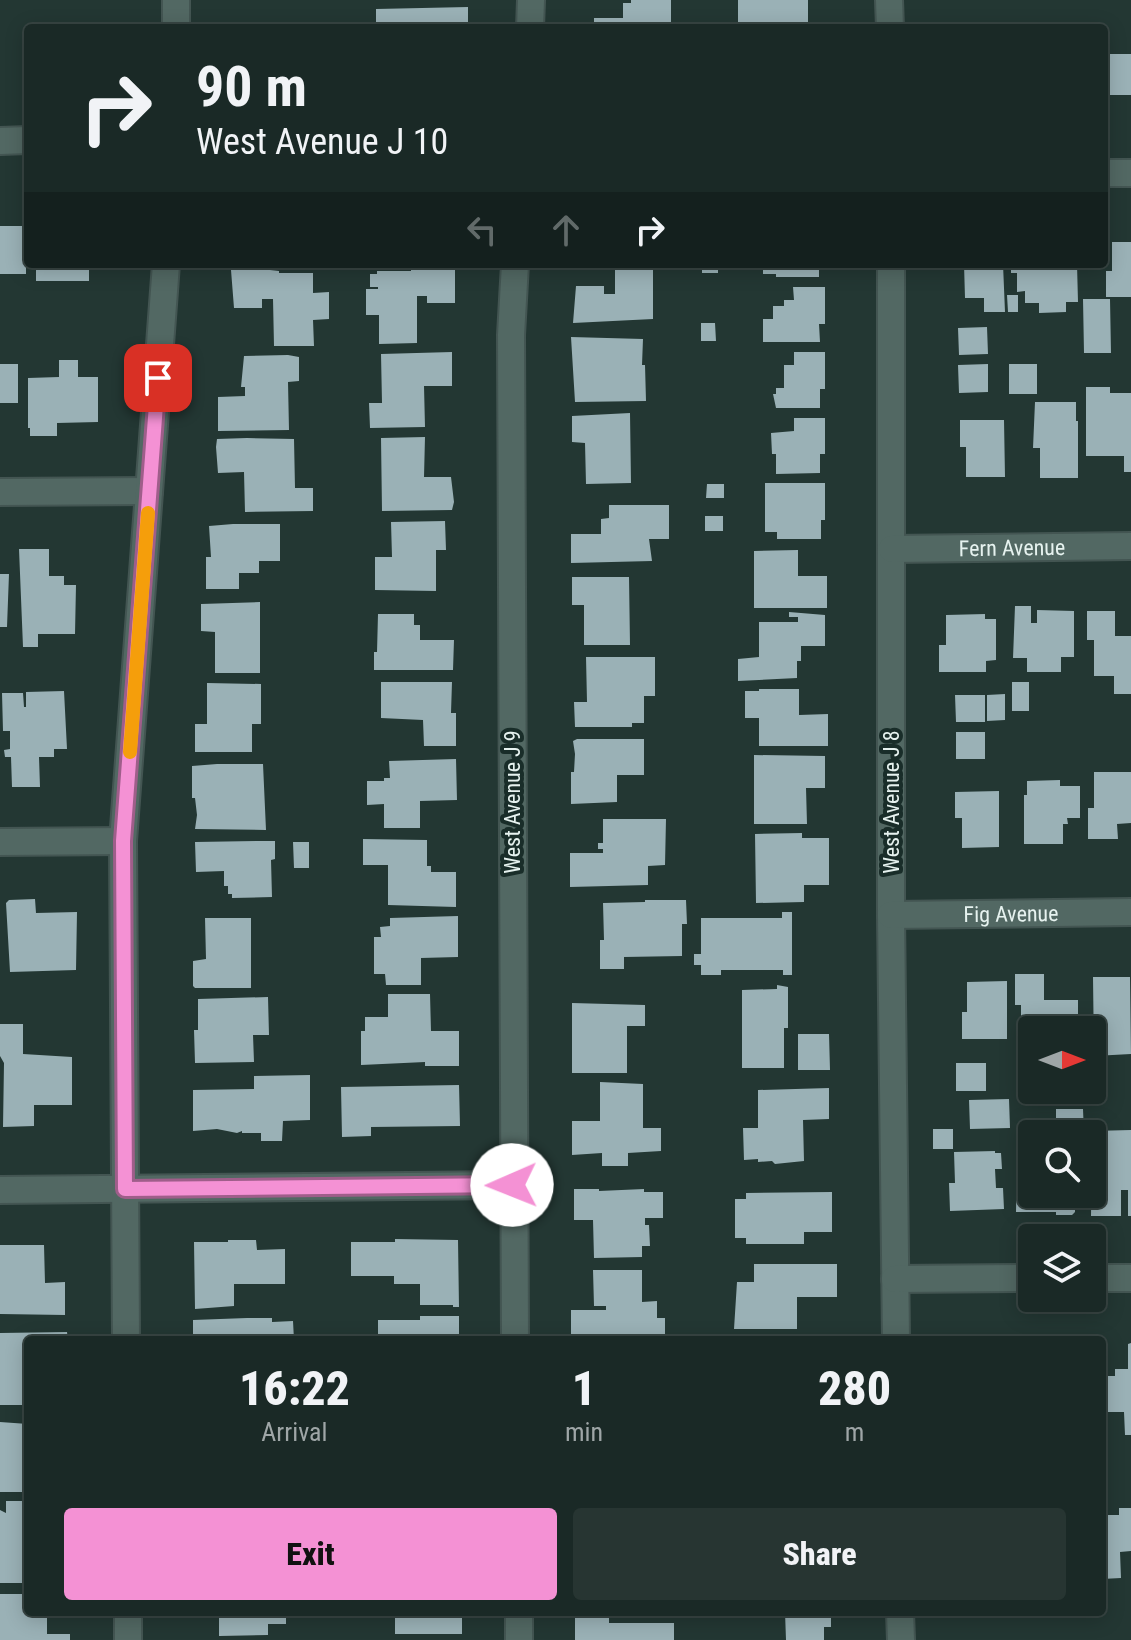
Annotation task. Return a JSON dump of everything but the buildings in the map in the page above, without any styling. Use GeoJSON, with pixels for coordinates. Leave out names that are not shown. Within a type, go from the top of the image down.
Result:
{"type":"FeatureCollection","features":[{"type":"Feature","properties":{"kind":"street"},"geometry":{"type":"LineString","coordinates":[[176,0],[176,24]]}},
{"type":"Feature","properties":{"kind":"street"},"geometry":{"type":"LineString","coordinates":[[530,24],[531,0]]}},
{"type":"Feature","properties":{"kind":"street"},"geometry":{"type":"LineString","coordinates":[[889,0],[890,24]]}},
{"type":"Feature","properties":{"kind":"street"},"geometry":{"type":"LineString","coordinates":[[0,141],[24,140]]}},
{"type":"Feature","properties":{"kind":"street"},"geometry":{"type":"LineString","coordinates":[[1108,173],[1131,173]]}},
{"type":"Feature","properties":{"kind":"street"},"geometry":{"type":"LineString","coordinates":[[126,1336],[123,841],[166,268]]}},
{"type":"Feature","properties":{"kind":"street","name":"West Avenue J 9"},"geometry":{"type":"LineString","coordinates":[[515,268],[511,335],[515,1336]]}},
{"type":"Feature","properties":{"kind":"street","name":"West Avenue J 8"},"geometry":{"type":"LineString","coordinates":[[891,268],[891,915],[896,1336]]}},
{"type":"Feature","properties":{"kind":"street"},"geometry":{"type":"LineString","coordinates":[[0,492],[149,491]]}},
{"type":"Feature","properties":{"kind":"street","name":"Fern Avenue"},"geometry":{"type":"LineString","coordinates":[[892,549],[1131,546]]}},
{"type":"Feature","properties":{"kind":"street"},"geometry":{"type":"LineString","coordinates":[[0,842],[123,841]]}},
{"type":"Feature","properties":{"kind":"street","name":"Fig Avenue"},"geometry":{"type":"LineString","coordinates":[[891,915],[1131,912]]}},
{"type":"Feature","properties":{"kind":"street"},"geometry":{"type":"LineString","coordinates":[[0,1190],[512,1185]]}},
{"type":"Feature","properties":{"kind":"street"},"geometry":{"type":"LineString","coordinates":[[895,1279],[1018,1278]]}},
{"type":"Feature","properties":{"kind":"street"},"geometry":{"type":"LineString","coordinates":[[1106,1278],[1131,1278]]}},
{"type":"Feature","properties":{"kind":"street"},"geometry":{"type":"LineString","coordinates":[[128,1616],[128,1640]]}},
{"type":"Feature","properties":{"kind":"street"},"geometry":{"type":"LineString","coordinates":[[519,1616],[519,1640]]}},
{"type":"Feature","properties":{"kind":"street"},"geometry":{"type":"LineString","coordinates":[[900,1616],[901,1640]]}},
{"type":"Feature","properties":{"kind":"slow traffic"},"geometry":{"type":"LineString","coordinates":[[130,752],[148,513]]}},
{"type":"Feature","properties":{"kind":"route"},"geometry":{"type":"LineString","coordinates":[[158,378],[123,841],[125,1189],[512,1185]]}}]}
